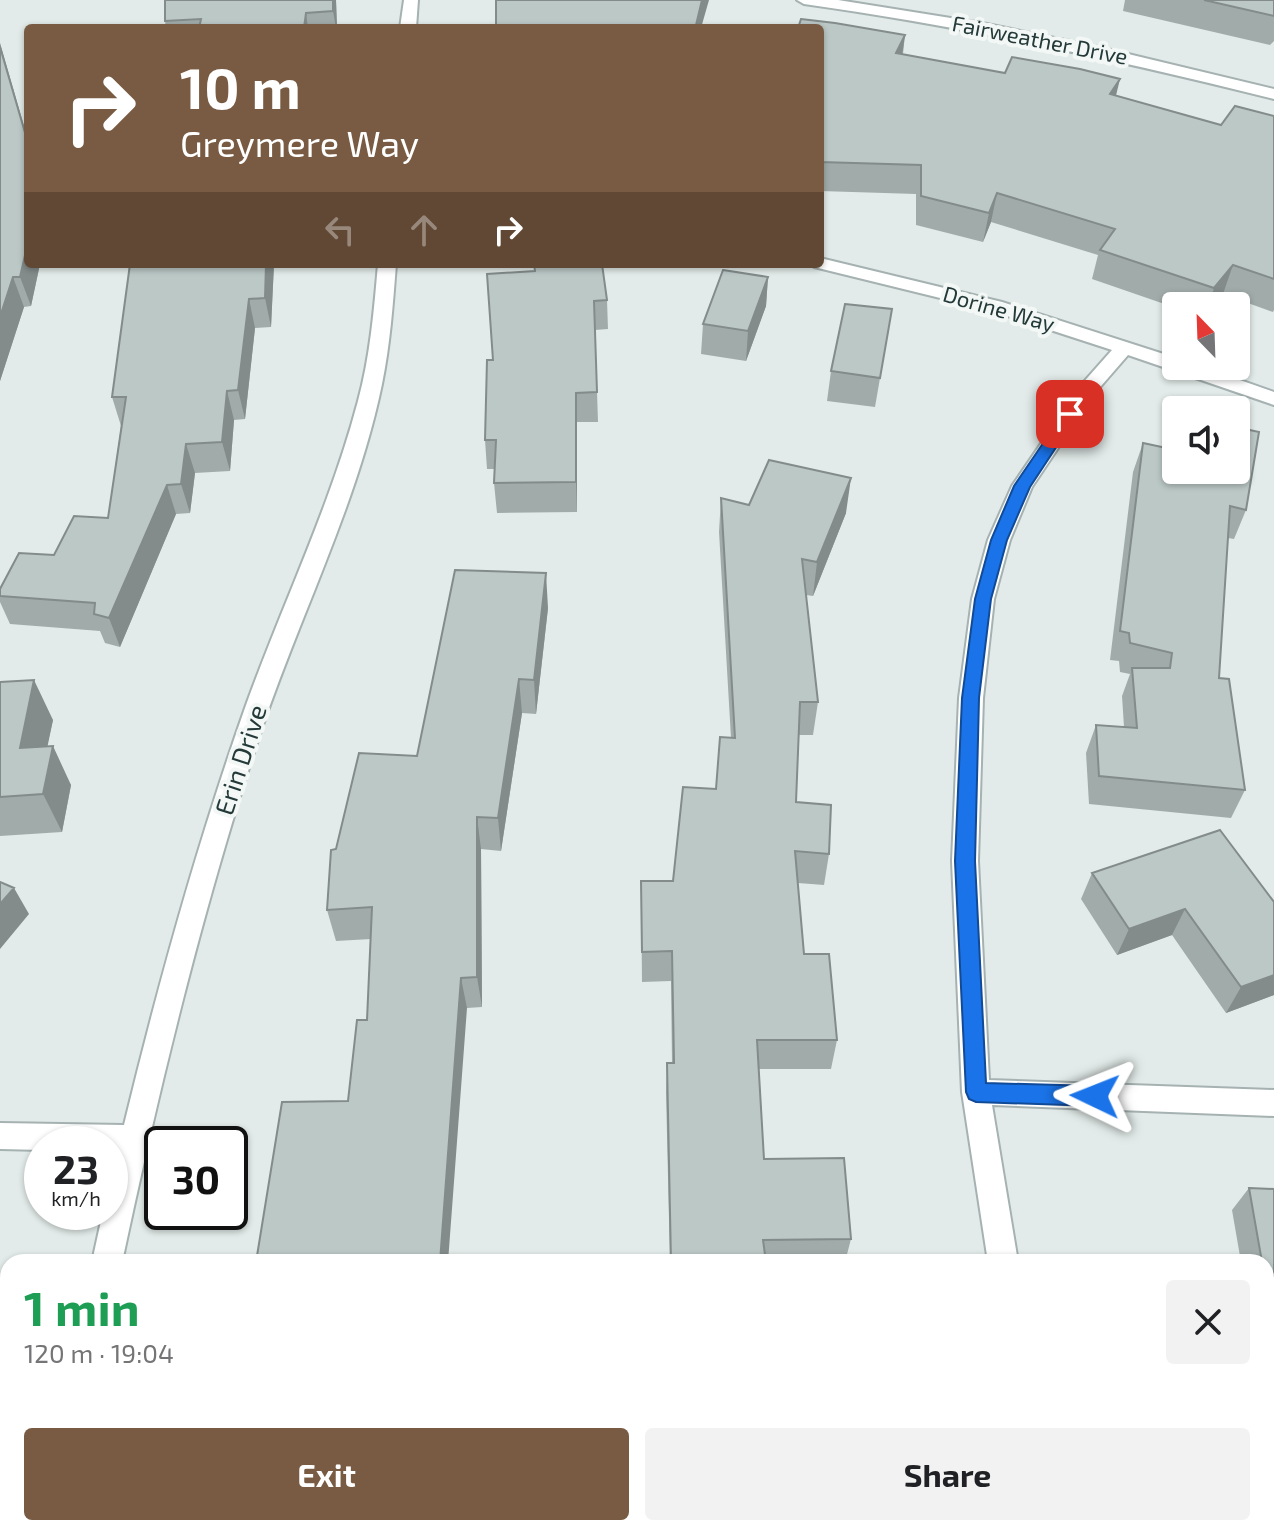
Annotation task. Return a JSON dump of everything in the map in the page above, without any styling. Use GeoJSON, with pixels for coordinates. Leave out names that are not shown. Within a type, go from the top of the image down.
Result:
{"type":"FeatureCollection","features":[{"type":"Feature","properties":{"kind":"street"},"geometry":{"type":"LineString","coordinates":[[408,24],[411,0]]}},
{"type":"Feature","properties":{"kind":"street","name":"Fairweather Drive"},"geometry":{"type":"LineString","coordinates":[[804,0],[955,23],[1074,46],[1274,94]]}},
{"type":"Feature","properties":{"kind":"street","name":"Dorine Way"},"geometry":{"type":"LineString","coordinates":[[824,264],[995,306],[1162,360]]}},
{"type":"Feature","properties":{"kind":"street","name":"Erin Drive"},"geometry":{"type":"LineString","coordinates":[[109,1254],[134,1139],[199,889],[257,710],[351,462],[369,398],[386,268]]}},
{"type":"Feature","properties":{"kind":"street"},"geometry":{"type":"LineString","coordinates":[[1002,1254],[976,1092],[965,861],[971,698],[983,599],[999,540],[1022,486],[1088,389],[1125,347]]}},
{"type":"Feature","properties":{"kind":"street","name":"Dorine Way"},"geometry":{"type":"LineString","coordinates":[[1220,380],[1274,399]]}},
{"type":"Feature","properties":{"kind":"street"},"geometry":{"type":"LineString","coordinates":[[976,1092],[1274,1103]]}},
{"type":"Feature","properties":{"kind":"street"},"geometry":{"type":"LineString","coordinates":[[0,1136],[134,1139]]}},
{"type":"Feature","properties":{"kind":"building"},"geometry":{"type":"Polygon","coordinates":[[[165,0],[333,0],[333,11],[306,13],[305,24],[200,24],[201,19],[165,21],[165,0]]]}},
{"type":"Feature","properties":{"kind":"building"},"geometry":{"type":"Polygon","coordinates":[[[496,0],[702,0],[696,24],[496,24],[496,0]]]}},
{"type":"Feature","properties":{"kind":"building"},"geometry":{"type":"Polygon","coordinates":[[[1204,0],[1274,0],[1274,16],[1204,0]]]}},
{"type":"Feature","properties":{"kind":"building"},"geometry":{"type":"Polygon","coordinates":[[[801,19],[905,35],[896,53],[1005,73],[1012,57],[1080,69],[1120,79],[1110,94],[1221,125],[1235,106],[1274,116],[1274,279],[1233,265],[1214,288],[1100,250],[1115,229],[997,193],[989,213],[921,196],[921,165],[824,162],[824,24],[799,24],[801,19]]]}},
{"type":"Feature","properties":{"kind":"building"},"geometry":{"type":"Polygon","coordinates":[[[0,47],[24,129],[24,260],[20,277],[13,277],[0,317],[0,47]]]}},
{"type":"Feature","properties":{"kind":"building"},"geometry":{"type":"Polygon","coordinates":[[[129,268],[266,268],[265,298],[249,299],[238,390],[227,391],[222,442],[186,444],[181,484],[167,485],[109,618],[94,614],[95,603],[0,596],[0,589],[19,553],[54,555],[74,516],[108,518],[126,397],[112,397],[129,268]]]}},
{"type":"Feature","properties":{"kind":"building"},"geometry":{"type":"Polygon","coordinates":[[[535,268],[603,268],[607,300],[594,301],[597,392],[576,393],[576,482],[494,483],[496,440],[485,440],[487,360],[493,360],[487,274],[535,271],[535,268]]]}},
{"type":"Feature","properties":{"kind":"building"},"geometry":{"type":"Polygon","coordinates":[[[723,270],[768,277],[748,331],[703,324],[723,270]]]}},
{"type":"Feature","properties":{"kind":"building"},"geometry":{"type":"Polygon","coordinates":[[[845,304],[892,309],[880,378],[831,371],[845,304]]]}},
{"type":"Feature","properties":{"kind":"building"},"geometry":{"type":"Polygon","coordinates":[[[1250,430],[1259,432],[1246,510],[1230,506],[1219,678],[1229,679],[1245,790],[1099,776],[1096,725],[1137,728],[1132,668],[1170,668],[1172,653],[1130,643],[1129,633],[1120,631],[1143,443],[1162,447],[1162,484],[1250,484],[1250,430]]]}},
{"type":"Feature","properties":{"kind":"building"},"geometry":{"type":"Polygon","coordinates":[[[769,460],[851,478],[817,562],[802,559],[818,702],[800,702],[796,802],[831,805],[829,854],[795,851],[804,954],[829,954],[837,1040],[757,1040],[764,1159],[844,1158],[851,1239],[763,1240],[765,1254],[671,1254],[667,1063],[674,1063],[672,951],[642,952],[641,881],[673,881],[683,787],[716,789],[720,737],[735,738],[721,498],[749,505],[769,460]]]}},
{"type":"Feature","properties":{"kind":"building"},"geometry":{"type":"Polygon","coordinates":[[[455,570],[546,573],[534,680],[519,679],[498,818],[477,817],[477,977],[461,978],[441,1254],[257,1254],[282,1102],[348,1101],[357,1020],[367,1020],[372,907],[327,910],[331,850],[336,849],[359,753],[417,756],[455,570]]]}},
{"type":"Feature","properties":{"kind":"building"},"geometry":{"type":"Polygon","coordinates":[[[34,680],[20,748],[53,746],[43,794],[0,797],[0,682],[34,680]]]}},
{"type":"Feature","properties":{"kind":"building"},"geometry":{"type":"Polygon","coordinates":[[[1220,830],[1274,902],[1274,975],[1241,987],[1185,909],[1129,929],[1092,873],[1220,830]]]}},
{"type":"Feature","properties":{"kind":"building"},"geometry":{"type":"Polygon","coordinates":[[[0,882],[14,888],[0,904],[0,882]]]}},
{"type":"Feature","properties":{"kind":"building"},"geometry":{"type":"Polygon","coordinates":[[[1249,1188],[1274,1189],[1274,1254],[1261,1254],[1249,1188]]]}},
{"type":"Feature","properties":{"kind":"route"},"geometry":{"type":"LineString","coordinates":[[1070,414],[1022,486],[999,540],[983,599],[971,698],[965,861],[976,1092],[1095,1096]]}}]}
